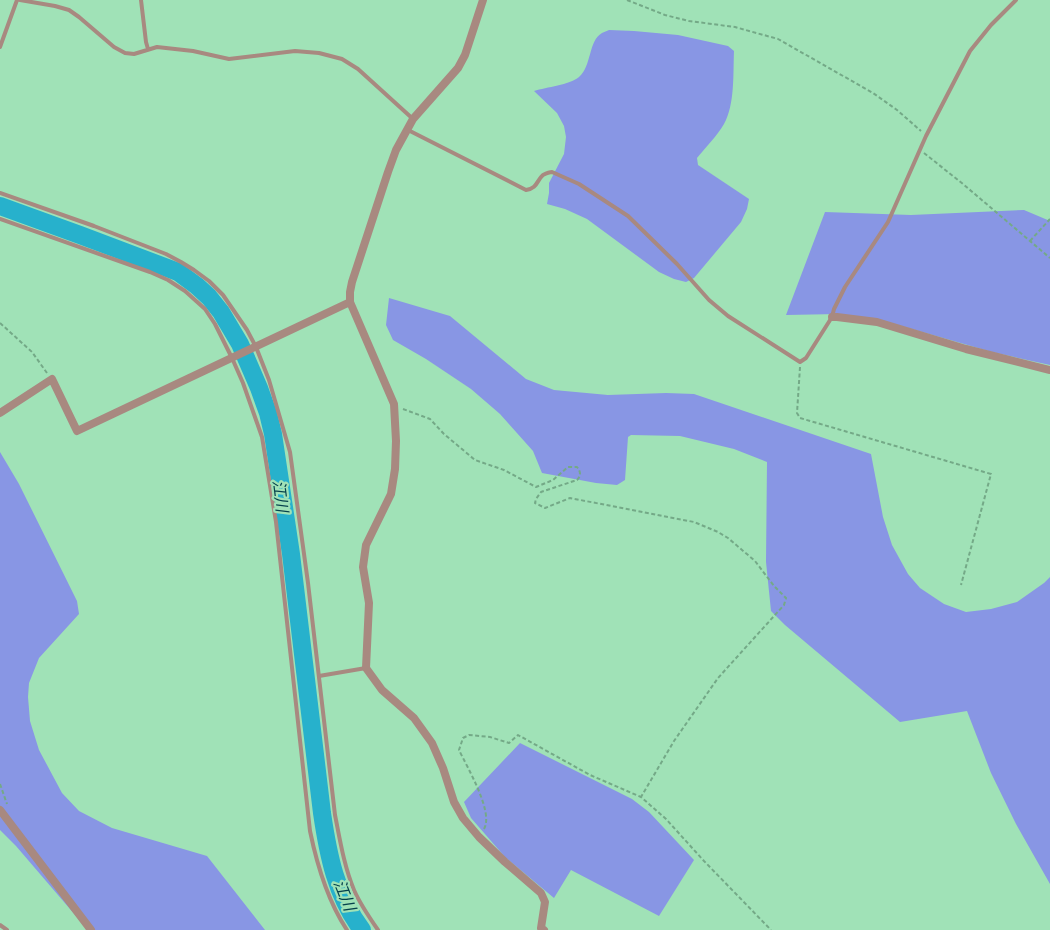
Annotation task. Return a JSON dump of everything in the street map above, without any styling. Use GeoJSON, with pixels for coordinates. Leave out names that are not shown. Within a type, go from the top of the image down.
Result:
{"type":"FeatureCollection","features":[{"type":"Feature","properties":{"kind":"street"},"geometry":{"type":"LineString","coordinates":[[483,0],[465,55],[458,68],[413,119],[396,150],[350,292],[350,302],[394,404],[396,441],[391,494],[366,545],[363,567],[369,603],[366,668],[382,690],[414,718],[432,743],[443,768],[454,802],[463,818],[479,837],[541,893],[545,902],[541,928],[544,930]]}},
{"type":"Feature","properties":{"kind":"street"},"geometry":{"type":"LineString","coordinates":[[0,413],[52,379],[78,431],[350,302]]}},
{"type":"Feature","properties":{"kind":"street"},"geometry":{"type":"LineString","coordinates":[[832,317],[878,322],[966,349],[1050,370]]}},
{"type":"Feature","properties":{"kind":"street"},"geometry":{"type":"LineString","coordinates":[[0,810],[91,930]]}},
{"type":"Feature","properties":{"kind":"lane"},"geometry":{"type":"LineString","coordinates":[[0,47],[18,0],[55,6],[69,10],[114,47],[125,53],[134,54],[157,47],[193,51],[229,59],[295,51],[319,53],[342,59],[358,69],[413,119]]}},
{"type":"Feature","properties":{"kind":"lane"},"geometry":{"type":"LineString","coordinates":[[141,0],[148,49]]}},
{"type":"Feature","properties":{"kind":"lane"},"geometry":{"type":"LineString","coordinates":[[408,130],[526,190],[534,187],[543,175],[552,172],[578,184],[628,216],[677,264],[709,300],[728,316],[800,362],[806,358],[832,317],[845,287],[888,222],[926,136],[970,51],[991,24],[1016,0]]}},
{"type":"Feature","properties":{"kind":"lane"},"geometry":{"type":"LineString","coordinates":[[0,193],[166,254],[209,281],[223,295],[247,330],[269,380],[290,452],[335,815],[341,849],[354,890],[378,930]]}},
{"type":"Feature","properties":{"kind":"lane"},"geometry":{"type":"LineString","coordinates":[[0,219],[168,280],[194,298],[205,309],[234,357],[262,437],[276,522],[310,831],[331,901],[347,930]]}},
{"type":"Feature","properties":{"kind":"lane"},"geometry":{"type":"LineString","coordinates":[[319,676],[366,668]]}},
{"type":"Feature","properties":{"kind":"lane"},"geometry":{"type":"LineString","coordinates":[[0,925],[7,930]]}},
{"type":"Feature","properties":{"kind":"path"},"geometry":{"type":"LineString","coordinates":[[627,0],[665,15],[689,21],[735,27],[778,39],[873,93],[898,110],[926,136]]}},
{"type":"Feature","properties":{"kind":"path"},"geometry":{"type":"LineString","coordinates":[[921,150],[1050,258]]}},
{"type":"Feature","properties":{"kind":"path"},"geometry":{"type":"LineString","coordinates":[[1030,241],[1050,219]]}},
{"type":"Feature","properties":{"kind":"path"},"geometry":{"type":"LineString","coordinates":[[0,323],[32,352],[52,379]]}},
{"type":"Feature","properties":{"kind":"path"},"geometry":{"type":"LineString","coordinates":[[800,362],[797,413],[800,418],[991,474],[961,585]]}},
{"type":"Feature","properties":{"kind":"path"},"geometry":{"type":"LineString","coordinates":[[394,404],[430,419],[444,434],[475,460],[504,470],[536,487],[553,480],[568,466],[577,467],[580,474],[577,480],[541,492],[535,503],[545,508],[570,498],[694,522],[718,532],[755,561],[786,598],[784,605],[718,678],[674,741],[641,797]]}},
{"type":"Feature","properties":{"kind":"path"},"geometry":{"type":"LineString","coordinates":[[479,837],[486,826],[486,815],[475,783],[459,750],[463,738],[469,734],[490,736],[509,744],[518,736],[590,775],[641,797],[666,819],[772,930]]}},
{"type":"Feature","properties":{"kind":"shaded area"},"geometry":{"type":"Polygon","coordinates":[[[609,30],[678,35],[728,46],[734,51],[733,89],[728,116],[718,133],[697,158],[698,165],[749,199],[747,209],[741,222],[694,278],[686,282],[659,272],[587,219],[565,209],[547,204],[549,183],[564,154],[566,137],[564,126],[557,113],[534,91],[564,84],[579,77],[586,67],[594,42],[602,33],[609,30]]]}},
{"type":"Feature","properties":{"kind":"shaded area"},"geometry":{"type":"Polygon","coordinates":[[[1024,210],[1050,221],[1050,365],[992,352],[877,319],[838,314],[786,315],[825,212],[911,215],[1024,210]]]}},
{"type":"Feature","properties":{"kind":"shaded area"},"geometry":{"type":"Polygon","coordinates":[[[389,298],[450,316],[526,379],[554,390],[608,395],[694,394],[871,454],[883,517],[892,545],[908,574],[920,588],[944,604],[966,612],[991,609],[1017,602],[1050,577],[1050,884],[1016,824],[991,773],[967,711],[900,722],[771,611],[766,562],[767,462],[734,449],[680,436],[631,435],[628,437],[625,480],[617,485],[542,473],[533,451],[500,414],[471,389],[393,340],[386,325],[389,298]]]}},
{"type":"Feature","properties":{"kind":"shaded area"},"geometry":{"type":"Polygon","coordinates":[[[0,452],[19,484],[77,601],[79,614],[39,658],[29,683],[30,721],[39,750],[62,793],[79,811],[112,828],[207,856],[265,930],[88,930],[0,830],[0,452]]]}},
{"type":"Feature","properties":{"kind":"shaded area"},"geometry":{"type":"Polygon","coordinates":[[[520,743],[632,799],[649,812],[694,860],[659,916],[571,870],[554,898],[505,857],[471,818],[464,802],[520,743]]]}},
{"type":"Feature","properties":{"kind":"waterway","name":"江川"},"geometry":{"type":"LineString","coordinates":[[0,206],[178,272],[209,297],[221,312],[240,344],[259,388],[273,434],[291,554],[322,813],[330,859],[346,903],[362,930]]}}]}
